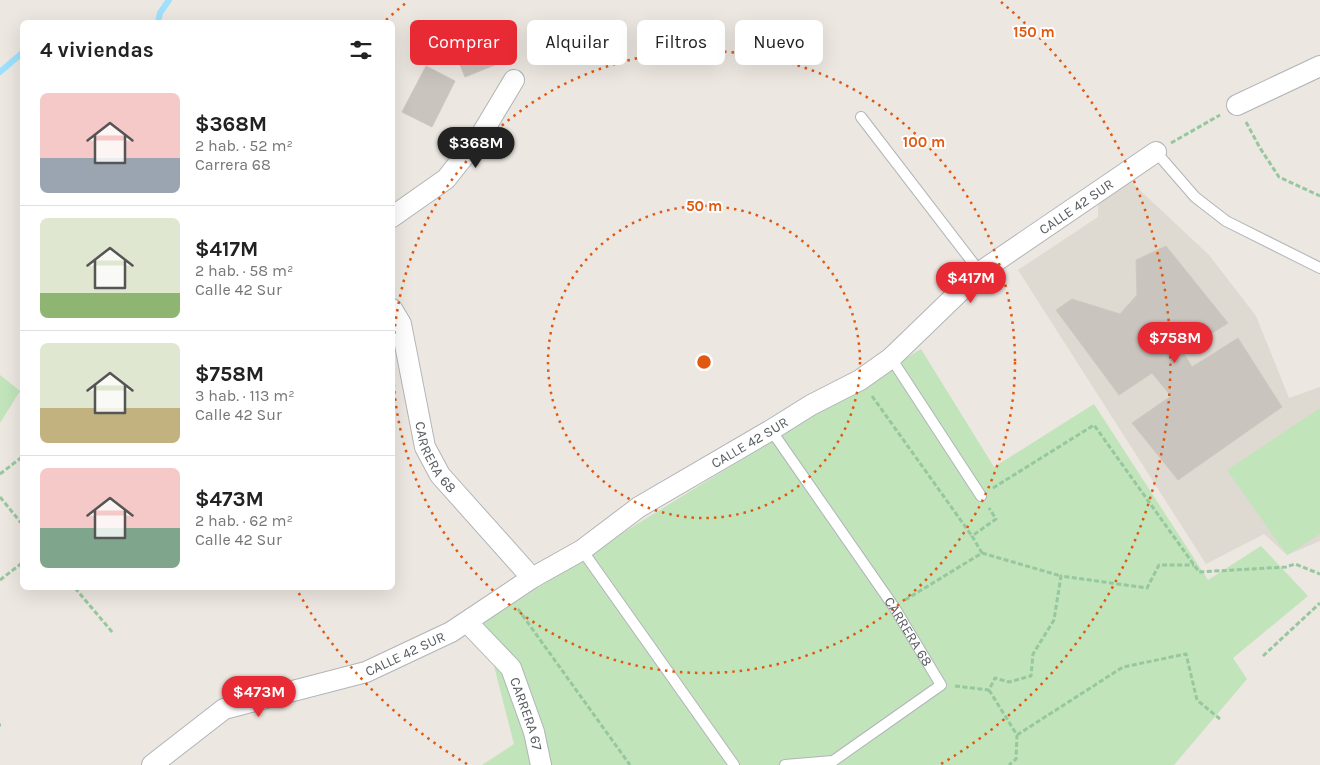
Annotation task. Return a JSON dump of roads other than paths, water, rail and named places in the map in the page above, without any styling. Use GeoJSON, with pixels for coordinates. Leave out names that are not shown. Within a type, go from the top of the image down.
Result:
{"type":"FeatureCollection","features":[{"type":"Feature","properties":{"kind":"street"},"geometry":{"type":"LineString","coordinates":[[1237,105],[1320,66]]}},
{"type":"Feature","properties":{"kind":"street"},"geometry":{"type":"LineString","coordinates":[[395,215],[446,179],[481,136],[514,80]]}},
{"type":"Feature","properties":{"kind":"street","name":"CALLE 42 SUR"},"geometry":{"type":"LineString","coordinates":[[152,765],[224,709],[366,672],[451,632],[532,578],[582,550],[639,507],[771,430],[811,404],[860,380],[891,358],[980,272],[1156,152]]}},
{"type":"Feature","properties":{"kind":"street","name":"CARRERA 68"},"geometry":{"type":"LineString","coordinates":[[395,315],[400,324],[425,447],[440,475],[532,578]]}},
{"type":"Feature","properties":{"kind":"street","name":"CARRERA 67"},"geometry":{"type":"LineString","coordinates":[[466,622],[511,668],[534,732],[541,765]]}},
{"type":"Feature","properties":{"kind":"lane"},"geometry":{"type":"LineString","coordinates":[[861,117],[980,272]]}},
{"type":"Feature","properties":{"kind":"lane"},"geometry":{"type":"LineString","coordinates":[[1156,152],[1195,197],[1226,221],[1320,268]]}},
{"type":"Feature","properties":{"kind":"lane"},"geometry":{"type":"LineString","coordinates":[[891,358],[981,496]]}},
{"type":"Feature","properties":{"kind":"lane","name":"CARRERA 68"},"geometry":{"type":"LineString","coordinates":[[771,430],[894,607],[941,685],[832,760],[784,765]]}},
{"type":"Feature","properties":{"kind":"lane"},"geometry":{"type":"LineString","coordinates":[[582,550],[734,765]]}},
{"type":"Feature","properties":{"kind":"waterway"},"geometry":{"type":"LineString","coordinates":[[158,20],[160,13],[169,0]]}},
{"type":"Feature","properties":{"kind":"waterway"},"geometry":{"type":"LineString","coordinates":[[0,72],[20,55]]}}]}
